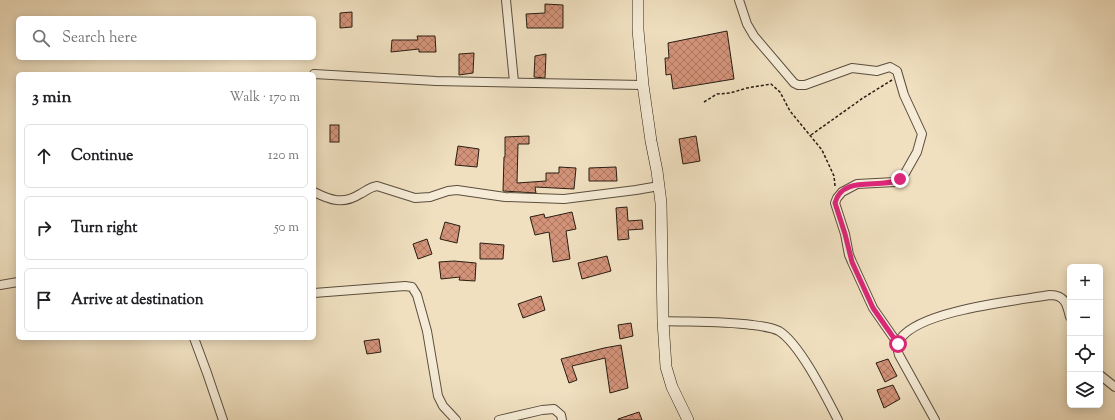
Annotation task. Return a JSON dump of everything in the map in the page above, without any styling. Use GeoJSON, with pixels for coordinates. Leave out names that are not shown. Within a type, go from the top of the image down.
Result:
{"type":"FeatureCollection","features":[{"type":"Feature","properties":{"kind":"street"},"geometry":{"type":"LineString","coordinates":[[506,0],[514,82]]}},
{"type":"Feature","properties":{"kind":"street"},"geometry":{"type":"LineString","coordinates":[[638,0],[638,30],[642,85],[661,203],[663,321],[666,367],[672,387],[688,420]]}},
{"type":"Feature","properties":{"kind":"street"},"geometry":{"type":"LineString","coordinates":[[739,0],[747,24],[754,36],[794,83],[798,85],[805,85],[852,68],[877,71],[890,67],[897,71],[904,95],[922,134],[917,152],[904,175],[895,182],[882,184],[857,184],[842,192],[837,198],[836,207],[852,262],[873,308],[898,344]]}},
{"type":"Feature","properties":{"kind":"street"},"geometry":{"type":"LineString","coordinates":[[316,74],[436,81],[642,85]]}},
{"type":"Feature","properties":{"kind":"street"},"geometry":{"type":"LineString","coordinates":[[316,193],[328,199],[340,200],[354,197],[371,187],[377,186],[416,198],[457,190],[473,191],[505,197],[564,199],[659,186]]}},
{"type":"Feature","properties":{"kind":"street"},"geometry":{"type":"LineString","coordinates":[[0,285],[16,282]]}},
{"type":"Feature","properties":{"kind":"street"},"geometry":{"type":"LineString","coordinates":[[316,293],[405,286],[412,287],[417,294],[426,331],[438,396],[443,406],[456,420]]}},
{"type":"Feature","properties":{"kind":"street"},"geometry":{"type":"LineString","coordinates":[[935,420],[897,349],[901,338],[907,332],[918,325],[937,317],[972,308],[1050,295],[1056,295],[1064,300],[1067,308]]}},
{"type":"Feature","properties":{"kind":"street"},"geometry":{"type":"LineString","coordinates":[[663,321],[731,322],[765,326],[778,331],[788,338],[796,348],[822,390],[838,420]]}},
{"type":"Feature","properties":{"kind":"street"},"geometry":{"type":"LineString","coordinates":[[195,340],[223,420]]}},
{"type":"Feature","properties":{"kind":"street"},"geometry":{"type":"LineString","coordinates":[[1103,377],[1115,387]]}},
{"type":"Feature","properties":{"kind":"street"},"geometry":{"type":"LineString","coordinates":[[499,420],[542,410],[554,409],[561,415],[562,420]]}},
{"type":"Feature","properties":{"kind":"path"},"geometry":{"type":"LineString","coordinates":[[811,136],[863,98],[898,76]]}},
{"type":"Feature","properties":{"kind":"path"},"geometry":{"type":"LineString","coordinates":[[704,102],[717,94],[730,93],[747,88],[771,84],[780,92],[790,111],[822,150],[834,176],[837,198]]}},
{"type":"Feature","properties":{"kind":"building"},"geometry":{"type":"Polygon","coordinates":[[[545,4],[563,5],[563,28],[527,28],[526,14],[545,13],[545,4]]]}},
{"type":"Feature","properties":{"kind":"building"},"geometry":{"type":"Polygon","coordinates":[[[352,12],[352,27],[340,28],[340,13],[352,12]]]}},
{"type":"Feature","properties":{"kind":"building"},"geometry":{"type":"Polygon","coordinates":[[[727,31],[734,79],[673,89],[671,74],[666,75],[665,58],[669,58],[668,43],[727,31]]]}},
{"type":"Feature","properties":{"kind":"building"},"geometry":{"type":"Polygon","coordinates":[[[417,36],[435,36],[436,52],[419,52],[419,49],[391,52],[392,40],[418,40],[417,36]]]}},
{"type":"Feature","properties":{"kind":"building"},"geometry":{"type":"Polygon","coordinates":[[[474,53],[473,73],[459,75],[459,54],[474,53]]]}},
{"type":"Feature","properties":{"kind":"building"},"geometry":{"type":"Polygon","coordinates":[[[546,54],[545,78],[534,77],[535,56],[546,54]]]}},
{"type":"Feature","properties":{"kind":"building"},"geometry":{"type":"Polygon","coordinates":[[[330,125],[339,125],[339,142],[330,142],[330,125]]]}},
{"type":"Feature","properties":{"kind":"building"},"geometry":{"type":"Polygon","coordinates":[[[529,136],[529,144],[518,144],[517,183],[546,181],[546,173],[559,173],[559,167],[576,168],[574,189],[535,187],[536,193],[503,191],[505,137],[529,136]]]}},
{"type":"Feature","properties":{"kind":"building"},"geometry":{"type":"Polygon","coordinates":[[[696,136],[700,161],[683,164],[679,139],[696,136]]]}},
{"type":"Feature","properties":{"kind":"building"},"geometry":{"type":"Polygon","coordinates":[[[458,146],[479,149],[477,167],[455,165],[458,146]]]}},
{"type":"Feature","properties":{"kind":"building"},"geometry":{"type":"Polygon","coordinates":[[[616,167],[617,181],[589,181],[589,168],[616,167]]]}},
{"type":"Feature","properties":{"kind":"building"},"geometry":{"type":"Polygon","coordinates":[[[627,207],[628,221],[642,220],[643,229],[628,230],[629,239],[618,240],[616,208],[627,207]]]}},
{"type":"Feature","properties":{"kind":"building"},"geometry":{"type":"Polygon","coordinates":[[[572,212],[576,229],[566,231],[570,259],[553,262],[549,232],[535,235],[530,217],[544,214],[545,218],[572,212]]]}},
{"type":"Feature","properties":{"kind":"building"},"geometry":{"type":"Polygon","coordinates":[[[445,222],[460,226],[457,243],[440,239],[445,222]]]}},
{"type":"Feature","properties":{"kind":"building"},"geometry":{"type":"Polygon","coordinates":[[[427,239],[432,254],[418,259],[413,244],[427,239]]]}},
{"type":"Feature","properties":{"kind":"building"},"geometry":{"type":"Polygon","coordinates":[[[480,243],[504,245],[503,259],[480,259],[480,243]]]}},
{"type":"Feature","properties":{"kind":"building"},"geometry":{"type":"Polygon","coordinates":[[[607,256],[611,271],[582,279],[578,263],[607,256]]]}},
{"type":"Feature","properties":{"kind":"building"},"geometry":{"type":"Polygon","coordinates":[[[454,261],[476,263],[475,281],[459,280],[460,277],[441,279],[439,262],[454,261]]]}},
{"type":"Feature","properties":{"kind":"building"},"geometry":{"type":"Polygon","coordinates":[[[541,296],[545,310],[523,318],[518,304],[541,296]]]}},
{"type":"Feature","properties":{"kind":"building"},"geometry":{"type":"Polygon","coordinates":[[[631,323],[633,336],[620,339],[618,325],[631,323]]]}},
{"type":"Feature","properties":{"kind":"building"},"geometry":{"type":"Polygon","coordinates":[[[379,339],[381,352],[367,354],[364,341],[379,339]]]}},
{"type":"Feature","properties":{"kind":"building"},"geometry":{"type":"Polygon","coordinates":[[[621,345],[628,388],[610,393],[605,358],[572,366],[577,380],[569,383],[561,359],[621,345]]]}},
{"type":"Feature","properties":{"kind":"building"},"geometry":{"type":"Polygon","coordinates":[[[888,359],[897,376],[885,382],[876,363],[888,359]]]}},
{"type":"Feature","properties":{"kind":"building"},"geometry":{"type":"Polygon","coordinates":[[[893,385],[900,399],[884,408],[877,390],[893,385]]]}},
{"type":"Feature","properties":{"kind":"building"},"geometry":{"type":"Polygon","coordinates":[[[639,412],[642,420],[618,420],[618,419],[639,412]]]}},
{"type":"Feature","properties":{"kind":"route"},"geometry":{"type":"LineString","coordinates":[[898,344],[873,308],[852,262],[835,203],[842,192],[857,184],[882,184],[895,182],[900,179]]}}]}
